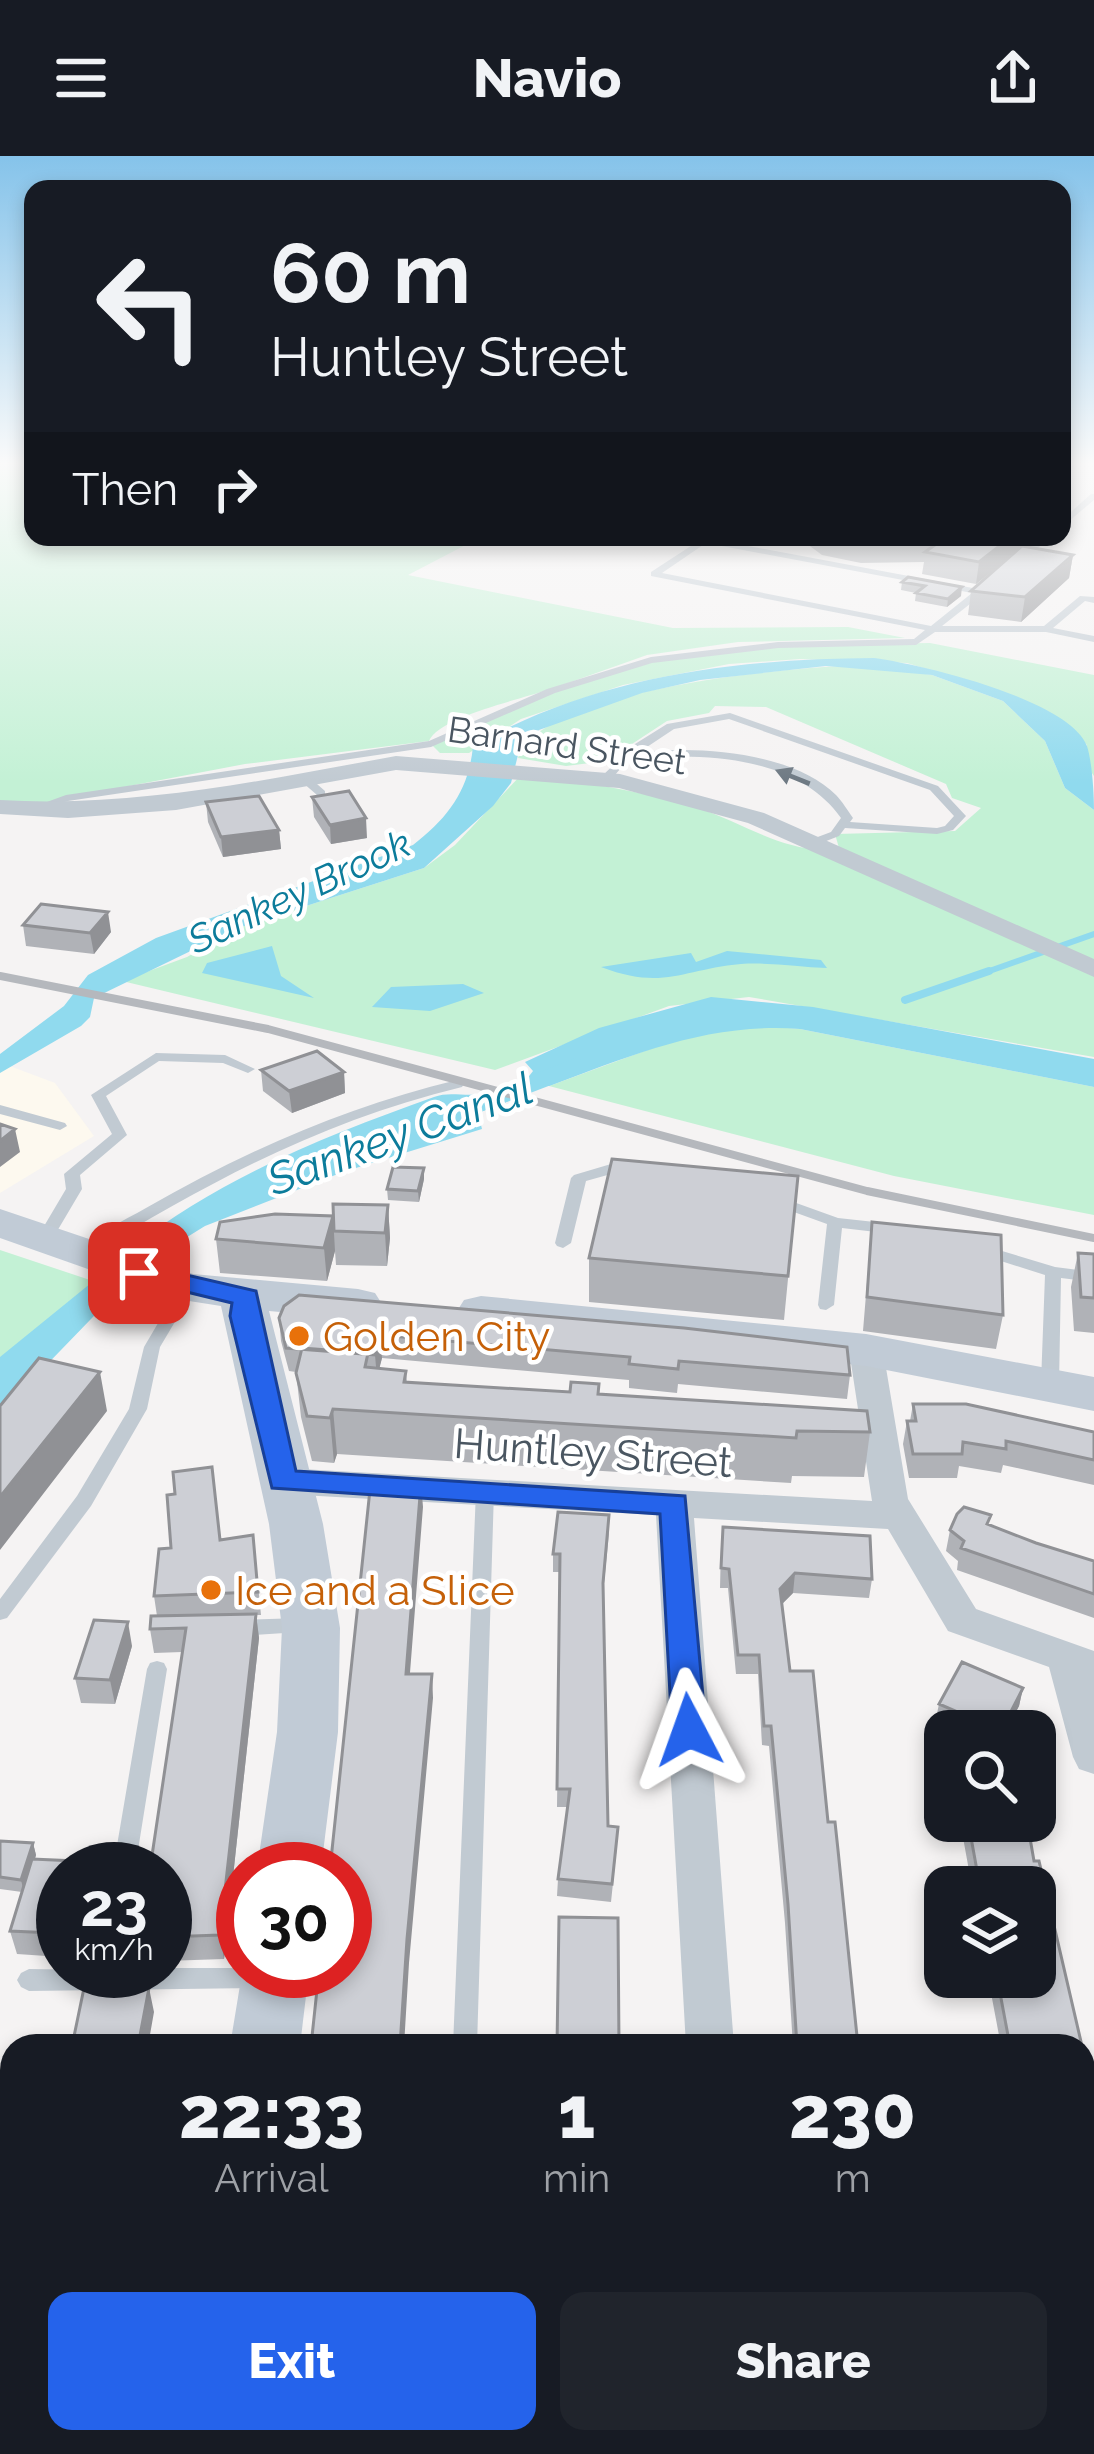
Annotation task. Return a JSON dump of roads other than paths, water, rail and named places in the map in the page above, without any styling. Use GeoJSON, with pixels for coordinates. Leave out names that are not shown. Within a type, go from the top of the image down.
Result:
{"type":"FeatureCollection","features":[{"type":"Feature","properties":{"kind":"street","name":"Barnard Street"},"geometry":{"type":"LineString","coordinates":[[0,807],[176,802],[314,787],[396,763],[605,779],[699,800],[811,843],[1094,969]]}},
{"type":"Feature","properties":{"kind":"street"},"geometry":{"type":"LineString","coordinates":[[0,1223],[187,1288],[247,1297],[641,1324],[866,1350],[1072,1388]]}},
{"type":"Feature","properties":{"kind":"street"},"geometry":{"type":"LineString","coordinates":[[247,1297],[244,1316],[270,1380],[310,1625],[311,1705],[293,1842]]}},
{"type":"Feature","properties":{"kind":"street"},"geometry":{"type":"LineString","coordinates":[[866,1350],[863,1426],[897,1516],[962,1620],[1081,1662],[1094,1757]]}},
{"type":"Feature","properties":{"kind":"street","name":"Huntley Street"},"geometry":{"type":"LineString","coordinates":[[283,1481],[897,1516]]}},
{"type":"Feature","properties":{"kind":"street"},"geometry":{"type":"LineString","coordinates":[[674,1504],[709,2034]]}},
{"type":"Feature","properties":{"kind":"street"},"geometry":{"type":"LineString","coordinates":[[267,2034],[271,1998]]}},
{"type":"Feature","properties":{"kind":"lane"},"geometry":{"type":"LineString","coordinates":[[661,569],[654,574],[933,629],[1046,629],[1091,636]]}},
{"type":"Feature","properties":{"kind":"lane"},"geometry":{"type":"LineString","coordinates":[[859,569],[980,592]]}},
{"type":"Feature","properties":{"kind":"lane"},"geometry":{"type":"LineString","coordinates":[[878,573],[884,569]]}},
{"type":"Feature","properties":{"kind":"lane"},"geometry":{"type":"LineString","coordinates":[[34,809],[86,794],[431,744],[551,691],[651,660],[778,645],[916,642],[997,577]]}},
{"type":"Feature","properties":{"kind":"lane"},"geometry":{"type":"LineString","coordinates":[[1046,629],[1083,598],[1094,600]]}},
{"type":"Feature","properties":{"kind":"lane"},"geometry":{"type":"LineString","coordinates":[[605,779],[671,726],[730,716],[934,788],[960,816],[949,828],[937,831],[846,825],[811,843]]}},
{"type":"Feature","properties":{"kind":"lane"},"geometry":{"type":"LineString","coordinates":[[630,757],[682,750],[750,761],[815,786],[844,811],[846,825]]}},
{"type":"Feature","properties":{"kind":"lane"},"geometry":{"type":"LineString","coordinates":[[248,1069],[225,1059],[155,1057],[98,1095],[120,1135],[72,1174],[95,1257],[248,1157],[410,1094],[458,1084]]}},
{"type":"Feature","properties":{"kind":"lane"},"geometry":{"type":"LineString","coordinates":[[0,1109],[60,1126]]}},
{"type":"Feature","properties":{"kind":"lane"},"geometry":{"type":"LineString","coordinates":[[563,1244],[579,1178],[611,1169],[645,1173]]}},
{"type":"Feature","properties":{"kind":"lane"},"geometry":{"type":"LineString","coordinates":[[754,1194],[835,1222],[909,1232]]}},
{"type":"Feature","properties":{"kind":"lane"},"geometry":{"type":"LineString","coordinates":[[826,1304],[835,1222]]}},
{"type":"Feature","properties":{"kind":"lane"},"geometry":{"type":"LineString","coordinates":[[968,1246],[1053,1272],[1094,1277]]}},
{"type":"Feature","properties":{"kind":"lane"},"geometry":{"type":"LineString","coordinates":[[1053,1272],[1072,1388]]}},
{"type":"Feature","properties":{"kind":"lane"},"geometry":{"type":"LineString","coordinates":[[0,1613],[84,1501],[138,1409],[152,1347],[187,1288]]}},
{"type":"Feature","properties":{"kind":"lane"},"geometry":{"type":"LineString","coordinates":[[465,2034],[485,1491]]}},
{"type":"Feature","properties":{"kind":"lane"},"geometry":{"type":"LineString","coordinates":[[211,1628],[310,1625]]}},
{"type":"Feature","properties":{"kind":"lane"},"geometry":{"type":"LineString","coordinates":[[128,1842],[157,1669]]}},
{"type":"Feature","properties":{"kind":"lane"},"geometry":{"type":"LineString","coordinates":[[28,1980],[36,1980]]}},
{"type":"Feature","properties":{"kind":"water","name":"Sankey Brook"},"geometry":{"type":"Polygon","coordinates":[[[874,658],[991,687],[1052,713],[1075,729],[1087,746],[1094,810],[1065,788],[1045,741],[1003,701],[932,675],[826,666],[700,680],[642,693],[539,730],[519,751],[511,783],[493,806],[424,868],[238,928],[94,998],[90,1017],[81,1026],[0,1073],[0,1054],[64,1006],[88,975],[156,938],[413,845],[455,802],[473,746],[520,722],[568,703],[667,676],[769,662],[874,658]]]}},
{"type":"Feature","properties":{"kind":"water"},"geometry":{"type":"Polygon","coordinates":[[[272,946],[281,976],[314,998],[202,973],[207,963],[272,946]]]}},
{"type":"Feature","properties":{"kind":"water"},"geometry":{"type":"Polygon","coordinates":[[[727,951],[821,960],[827,968],[741,964],[658,978],[601,967],[691,953],[696,962],[727,951]]]}},
{"type":"Feature","properties":{"kind":"water"},"geometry":{"type":"Polygon","coordinates":[[[463,984],[484,993],[430,1011],[372,1007],[391,987],[463,984]]]}},
{"type":"Feature","properties":{"kind":"water"},"geometry":{"type":"Polygon","coordinates":[[[711,997],[813,1007],[1094,1059],[1094,1087],[800,1029],[767,1028],[672,1043],[549,1086],[526,1080],[533,1071],[525,1062],[599,1028],[711,997]]]}},
{"type":"Feature","properties":{"kind":"water"},"geometry":{"type":"Polygon","coordinates":[[[488,1092],[511,1100],[478,1113],[482,1129],[343,1172],[205,1226],[155,1257],[130,1249],[200,1201],[315,1143],[434,1097],[488,1092]]]}},
{"type":"Feature","properties":{"kind":"water"},"geometry":{"type":"Polygon","coordinates":[[[96,1279],[121,1288],[0,1413],[0,1357],[96,1279]]]}},
{"type":"Feature","properties":{"kind":"waterway","name":"Sankey Canal"},"geometry":{"type":"LineString","coordinates":[[981,974],[1094,934]]}},
{"type":"Feature","properties":{"kind":"waterway","name":"Sankey Canal"},"geometry":{"type":"LineString","coordinates":[[905,1000],[989,971]]}},
{"type":"Feature","properties":{"kind":"waterway","name":"Sankey Canal"},"geometry":{"type":"LineString","coordinates":[[455,1112],[575,1066]]}},
{"type":"Feature","properties":{"kind":"railway"},"geometry":{"type":"LineString","coordinates":[[0,976],[268,1029],[867,1191],[1094,1238]]}},
{"type":"Feature","properties":{"kind":"place","name":"Golden City"},"geometry":{"type":"Point","coordinates":[299,1336]}},
{"type":"Feature","properties":{"kind":"place","name":"Ice and a Slice"},"geometry":{"type":"Point","coordinates":[211,1590]}}]}
